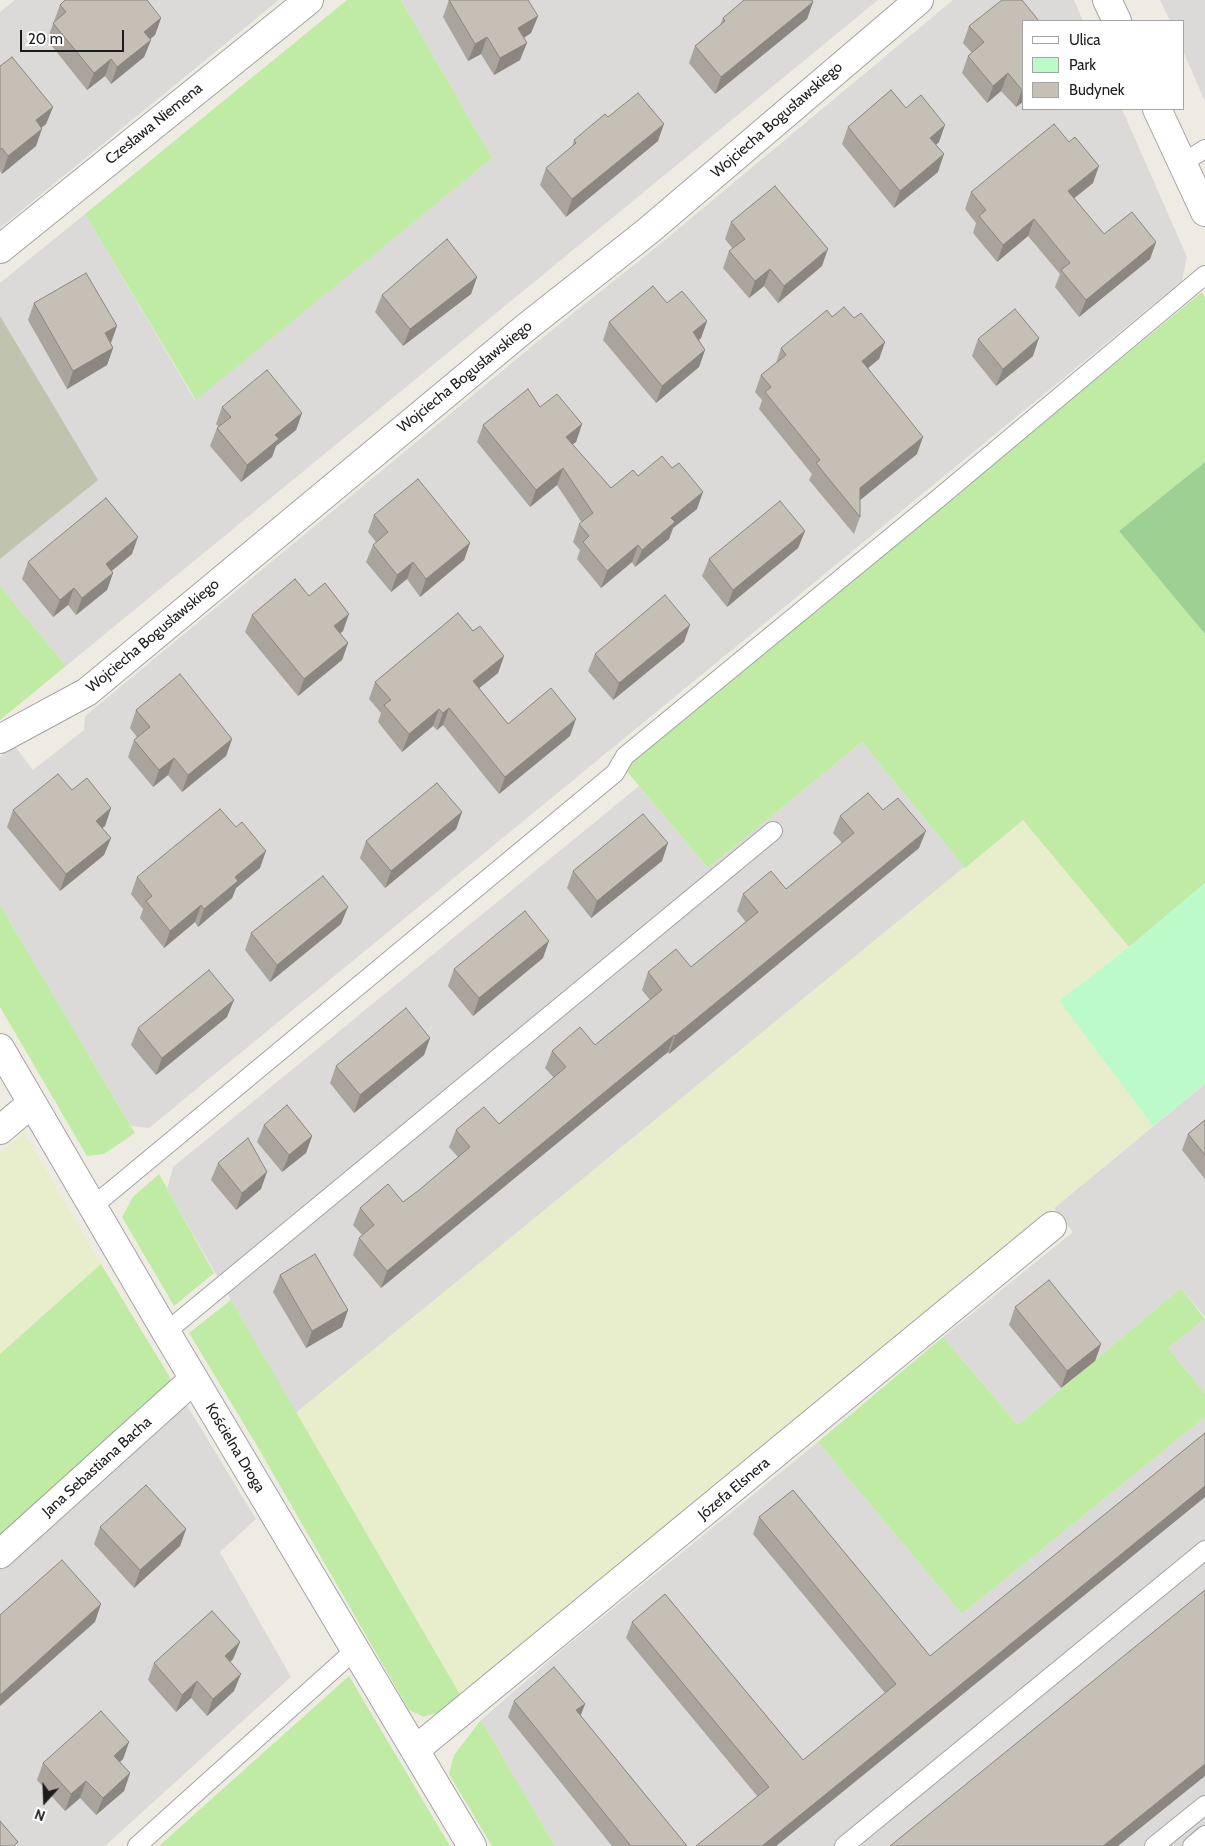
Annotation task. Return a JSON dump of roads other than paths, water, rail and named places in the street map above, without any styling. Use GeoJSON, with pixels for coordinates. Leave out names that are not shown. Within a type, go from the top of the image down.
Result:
{"type":"FeatureCollection","features":[{"type":"Feature","properties":{"kind":"street","name":"Czesława Niemena"},"geometry":{"type":"LineString","coordinates":[[0,248],[309,0]]}},
{"type":"Feature","properties":{"kind":"street","name":"Wojciecha Bogusławskiego"},"geometry":{"type":"LineString","coordinates":[[0,739],[87,692],[501,347],[648,231],[919,0]]}},
{"type":"Feature","properties":{"kind":"street"},"geometry":{"type":"LineString","coordinates":[[1107,0],[1117,20]]}},
{"type":"Feature","properties":{"kind":"street"},"geometry":{"type":"LineString","coordinates":[[1156,110],[1205,212]]}},
{"type":"Feature","properties":{"kind":"street","name":"Kościelna Droga"},"geometry":{"type":"LineString","coordinates":[[0,1048],[92,1207],[472,1846]]}},
{"type":"Feature","properties":{"kind":"street"},"geometry":{"type":"LineString","coordinates":[[0,1130],[32,1103]]}},
{"type":"Feature","properties":{"kind":"street","name":"Józefa Elsnera"},"geometry":{"type":"LineString","coordinates":[[415,1750],[1052,1226]]}},
{"type":"Feature","properties":{"kind":"street","name":"Jana Sebastiana Bacha"},"geometry":{"type":"LineString","coordinates":[[0,1554],[194,1379]]}},
{"type":"Feature","properties":{"kind":"lane"},"geometry":{"type":"LineString","coordinates":[[1182,164],[1205,149]]}},
{"type":"Feature","properties":{"kind":"lane"},"geometry":{"type":"LineString","coordinates":[[92,1207],[615,773],[625,756],[940,497],[1205,275]]}},
{"type":"Feature","properties":{"kind":"lane"},"geometry":{"type":"LineString","coordinates":[[166,1332],[773,832]]}},
{"type":"Feature","properties":{"kind":"lane"},"geometry":{"type":"LineString","coordinates":[[844,1846],[1205,1550]]}},
{"type":"Feature","properties":{"kind":"lane"},"geometry":{"type":"LineString","coordinates":[[137,1846],[355,1650]]}},
{"type":"Feature","properties":{"kind":"lane"},"geometry":{"type":"LineString","coordinates":[[1154,1846],[1205,1805]]}},
{"type":"Feature","properties":{"kind":"lane"},"geometry":{"type":"LineString","coordinates":[[1192,1846],[1205,1835]]}}]}
